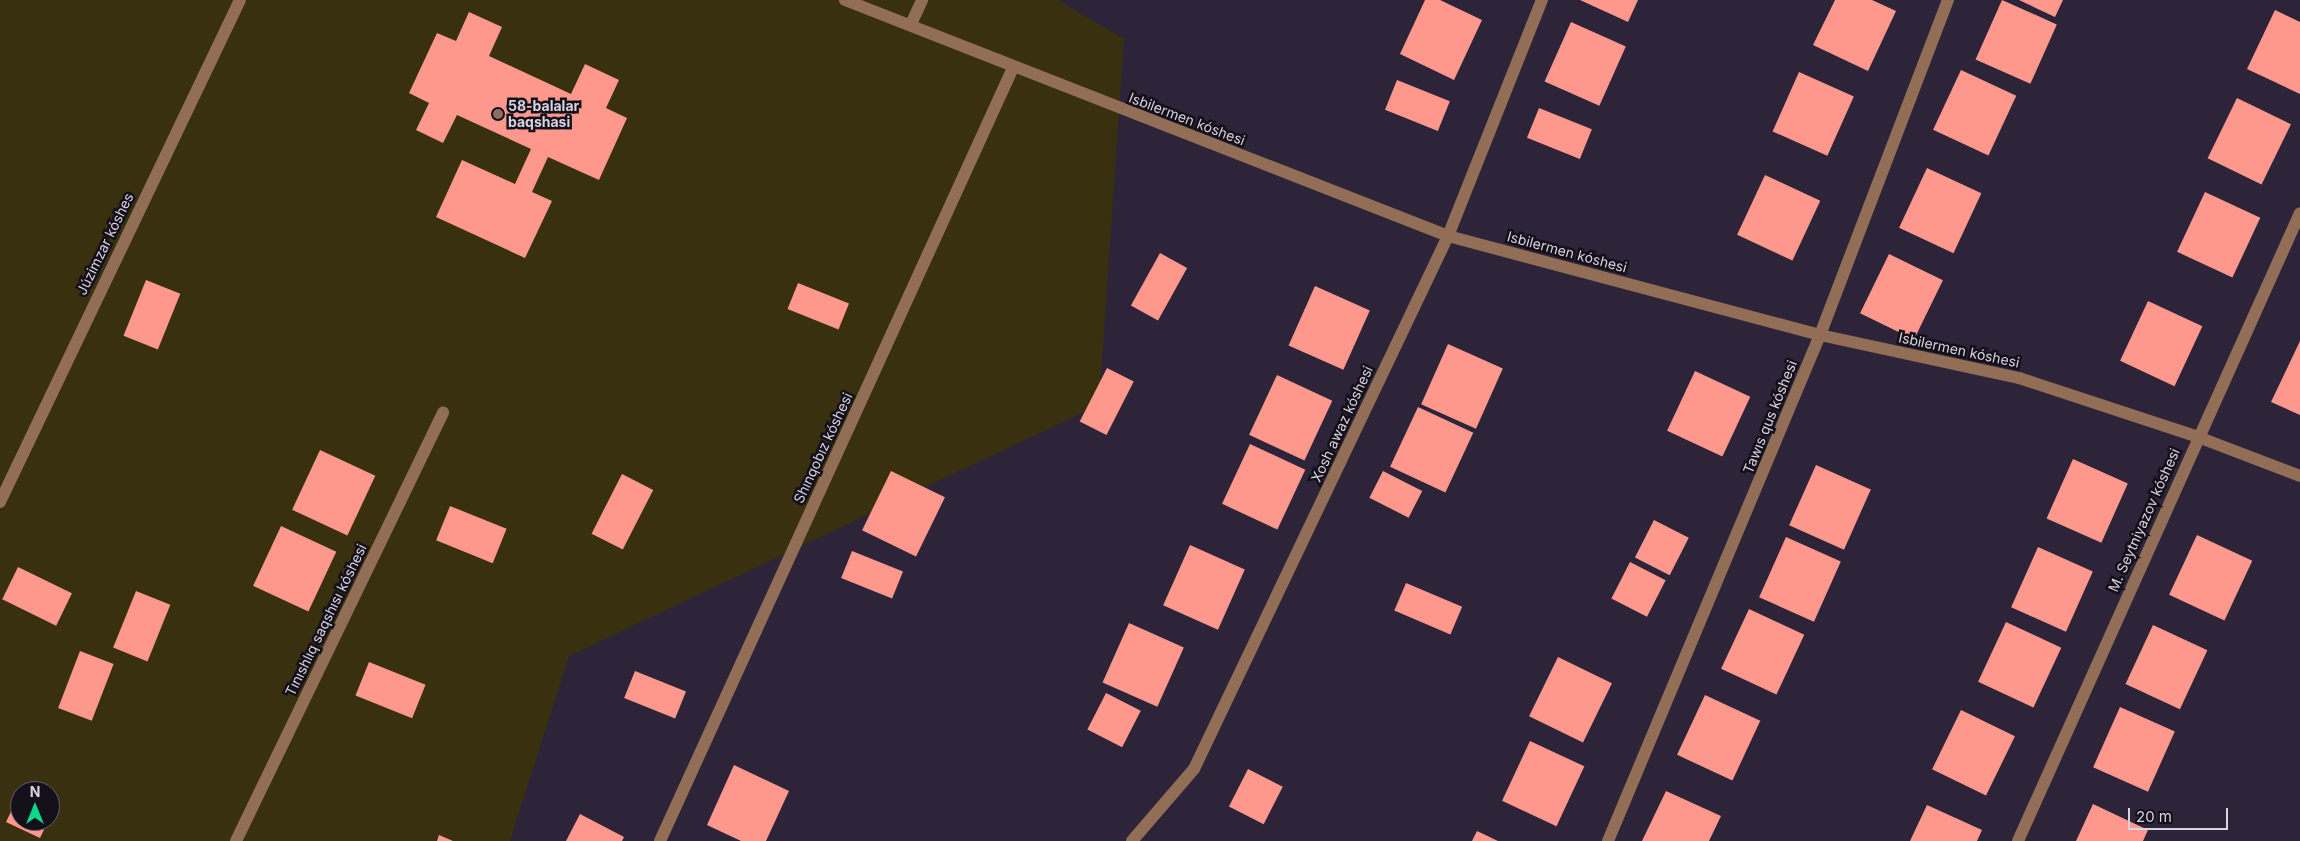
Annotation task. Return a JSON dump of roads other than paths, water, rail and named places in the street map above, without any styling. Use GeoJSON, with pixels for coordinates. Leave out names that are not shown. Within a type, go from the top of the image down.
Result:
{"type":"FeatureCollection","features":[{"type":"Feature","properties":{"kind":"street","name":"Júzimzar kóshes"},"geometry":{"type":"LineString","coordinates":[[0,502],[240,0]]}},
{"type":"Feature","properties":{"kind":"street","name":"Isbilermen kóshesi"},"geometry":{"type":"LineString","coordinates":[[845,0],[910,24],[1013,68],[1448,236],[1820,335],[2019,378],[2198,437],[2300,476]]}},
{"type":"Feature","properties":{"kind":"street"},"geometry":{"type":"LineString","coordinates":[[910,24],[922,0]]}},
{"type":"Feature","properties":{"kind":"street","name":"Xosh awaz kóshesi"},"geometry":{"type":"LineString","coordinates":[[1132,841],[1194,769],[1448,236],[1542,0]]}},
{"type":"Feature","properties":{"kind":"street","name":"Tawıs qus kóshesi"},"geometry":{"type":"LineString","coordinates":[[1608,841],[1820,335],[1948,0]]}},
{"type":"Feature","properties":{"kind":"street","name":"Shınqobız kóshesi"},"geometry":{"type":"LineString","coordinates":[[660,841],[1013,68]]}},
{"type":"Feature","properties":{"kind":"street","name":"M. Seytniyazov kóshesi"},"geometry":{"type":"LineString","coordinates":[[2018,841],[2300,213]]}},
{"type":"Feature","properties":{"kind":"street","name":"Tınıshlıq saqshısı kóshesi"},"geometry":{"type":"LineString","coordinates":[[236,841],[443,412]]}},
{"type":"Feature","properties":{"kind":"place","name":"58-balalar baqshasi"},"geometry":{"type":"Point","coordinates":[498,114]}}]}
